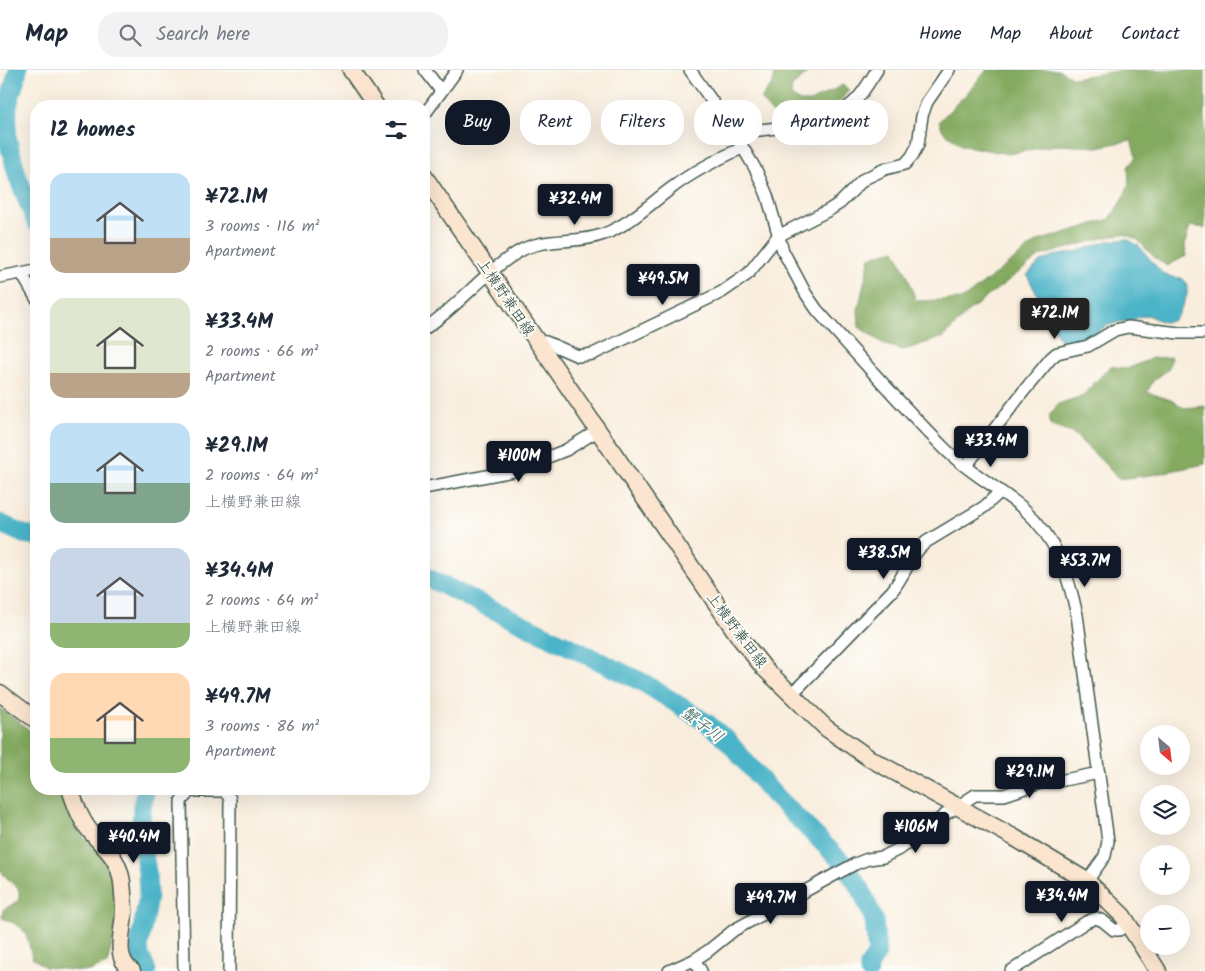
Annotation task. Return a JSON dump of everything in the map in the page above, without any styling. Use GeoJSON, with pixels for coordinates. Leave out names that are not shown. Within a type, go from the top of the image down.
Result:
{"type":"FeatureCollection","features":[{"type":"Feature","properties":{"kind":"main road"},"geometry":{"type":"LineString","coordinates":[[351,70],[372,100]]}},
{"type":"Feature","properties":{"kind":"main road","name":"上横野兼田線"},"geometry":{"type":"LineString","coordinates":[[430,185],[740,638],[764,668],[826,728],[869,758],[1015,838],[1088,881],[1129,924],[1158,971]]}},
{"type":"Feature","properties":{"kind":"main road"},"geometry":{"type":"LineString","coordinates":[[0,693],[30,716]]}},
{"type":"Feature","properties":{"kind":"main road"},"geometry":{"type":"LineString","coordinates":[[73,795],[84,822],[108,849],[119,868],[124,897],[120,948],[121,958],[126,969]]}},
{"type":"Feature","properties":{"kind":"street"},"geometry":{"type":"LineString","coordinates":[[424,70],[441,91]]}},
{"type":"Feature","properties":{"kind":"street"},"geometry":{"type":"LineString","coordinates":[[430,107],[457,70]]}},
{"type":"Feature","properties":{"kind":"street"},"geometry":{"type":"LineString","coordinates":[[690,70],[711,100]]}},
{"type":"Feature","properties":{"kind":"street"},"geometry":{"type":"LineString","coordinates":[[762,130],[800,124],[834,114],[857,99],[877,70]]}},
{"type":"Feature","properties":{"kind":"street"},"geometry":{"type":"LineString","coordinates":[[536,341],[546,342],[578,356],[594,354],[722,292],[748,274],[778,236],[840,203],[864,179],[884,169],[905,164],[918,145],[922,116],[927,102],[949,70]]}},
{"type":"Feature","properties":{"kind":"street"},"geometry":{"type":"LineString","coordinates":[[740,145],[762,180],[783,251],[817,310],[947,451],[1023,508],[1050,537],[1060,557],[1069,580],[1077,615],[1108,841],[1105,856],[1088,881]]}},
{"type":"Feature","properties":{"kind":"street"},"geometry":{"type":"LineString","coordinates":[[430,325],[490,272],[519,252],[549,241],[591,238],[604,234],[621,225],[675,185],[742,148]]}},
{"type":"Feature","properties":{"kind":"street"},"geometry":{"type":"LineString","coordinates":[[0,277],[30,272]]}},
{"type":"Feature","properties":{"kind":"street"},"geometry":{"type":"LineString","coordinates":[[22,274],[30,288]]}},
{"type":"Feature","properties":{"kind":"street"},"geometry":{"type":"LineString","coordinates":[[966,466],[1023,392],[1057,353],[1088,346],[1114,330],[1128,327],[1179,333],[1205,333]]}},
{"type":"Feature","properties":{"kind":"street"},"geometry":{"type":"LineString","coordinates":[[430,487],[513,471],[566,450],[597,430]]}},
{"type":"Feature","properties":{"kind":"street"},"geometry":{"type":"LineString","coordinates":[[791,695],[892,591],[902,579],[918,548],[984,507],[1000,492]]}},
{"type":"Feature","properties":{"kind":"street"},"geometry":{"type":"LineString","coordinates":[[669,971],[708,952],[734,930],[838,873],[855,864],[868,859],[883,857],[898,849],[915,839],[975,795],[1004,795],[1040,783],[1099,773]]}},
{"type":"Feature","properties":{"kind":"street"},"geometry":{"type":"LineString","coordinates":[[184,971],[182,801],[187,795]]}},
{"type":"Feature","properties":{"kind":"street"},"geometry":{"type":"LineString","coordinates":[[228,795],[230,799],[229,971]]}},
{"type":"Feature","properties":{"kind":"street"},"geometry":{"type":"LineString","coordinates":[[1011,971],[1086,922],[1096,918],[1114,930],[1120,930],[1129,924]]}},
{"type":"Feature","properties":{"kind":"street"},"geometry":{"type":"LineString","coordinates":[[694,960],[701,971]]}},
{"type":"Feature","properties":{"kind":"green space"},"geometry":{"type":"Polygon","coordinates":[[[774,70],[806,70],[807,74],[792,86],[791,96],[797,100],[772,100],[772,113],[761,100],[773,84],[774,70]]]}},
{"type":"Feature","properties":{"kind":"green space"},"geometry":{"type":"Polygon","coordinates":[[[987,70],[1059,70],[1073,78],[1124,70],[1205,70],[1205,228],[1190,226],[1185,244],[1186,256],[1167,266],[1154,257],[1137,239],[1123,234],[1040,256],[970,310],[944,337],[904,350],[885,345],[859,327],[858,310],[870,257],[895,250],[908,277],[916,301],[963,299],[1038,241],[1110,219],[1129,184],[1128,167],[1136,157],[1131,140],[1098,147],[1055,145],[1008,154],[961,145],[943,131],[939,121],[987,70]]]}},
{"type":"Feature","properties":{"kind":"green space"},"geometry":{"type":"Polygon","coordinates":[[[843,85],[849,90],[841,100],[814,100],[843,85]]]}},
{"type":"Feature","properties":{"kind":"green space"},"geometry":{"type":"Polygon","coordinates":[[[1171,357],[1169,369],[1153,381],[1147,392],[1171,400],[1184,408],[1205,406],[1205,464],[1151,475],[1118,479],[1074,434],[1051,426],[1049,416],[1058,404],[1082,396],[1111,366],[1127,369],[1152,358],[1171,357]]]}},
{"type":"Feature","properties":{"kind":"green space"},"geometry":{"type":"Polygon","coordinates":[[[0,708],[30,730],[30,795],[65,795],[81,834],[97,851],[110,871],[118,901],[114,936],[107,964],[89,971],[80,971],[45,967],[32,958],[27,937],[21,928],[2,918],[3,910],[19,900],[19,890],[0,871],[0,708]]]}},
{"type":"Feature","properties":{"kind":"water"},"geometry":{"type":"Polygon","coordinates":[[[1127,239],[1139,246],[1162,273],[1182,278],[1187,283],[1187,295],[1178,315],[1172,321],[1163,322],[1147,315],[1132,321],[1119,322],[1106,326],[1082,342],[1063,346],[1027,275],[1039,263],[1053,256],[1076,252],[1107,241],[1127,239]]]}},
{"type":"Feature","properties":{"kind":"waterway","name":"蟹子川"},"geometry":{"type":"LineString","coordinates":[[18,70],[8,106],[7,137],[18,178],[30,207]]}},
{"type":"Feature","properties":{"kind":"waterway"},"geometry":{"type":"LineString","coordinates":[[0,523],[23,534],[30,535]]}},
{"type":"Feature","properties":{"kind":"waterway","name":"蟹子川"},"geometry":{"type":"LineString","coordinates":[[430,579],[644,683],[707,723],[726,739],[774,795],[841,861],[861,889],[874,920],[877,954],[869,965],[869,971]]}},
{"type":"Feature","properties":{"kind":"waterway"},"geometry":{"type":"LineString","coordinates":[[145,795],[142,806],[141,834],[147,872],[148,897],[139,946],[140,955],[147,971]]}}]}
